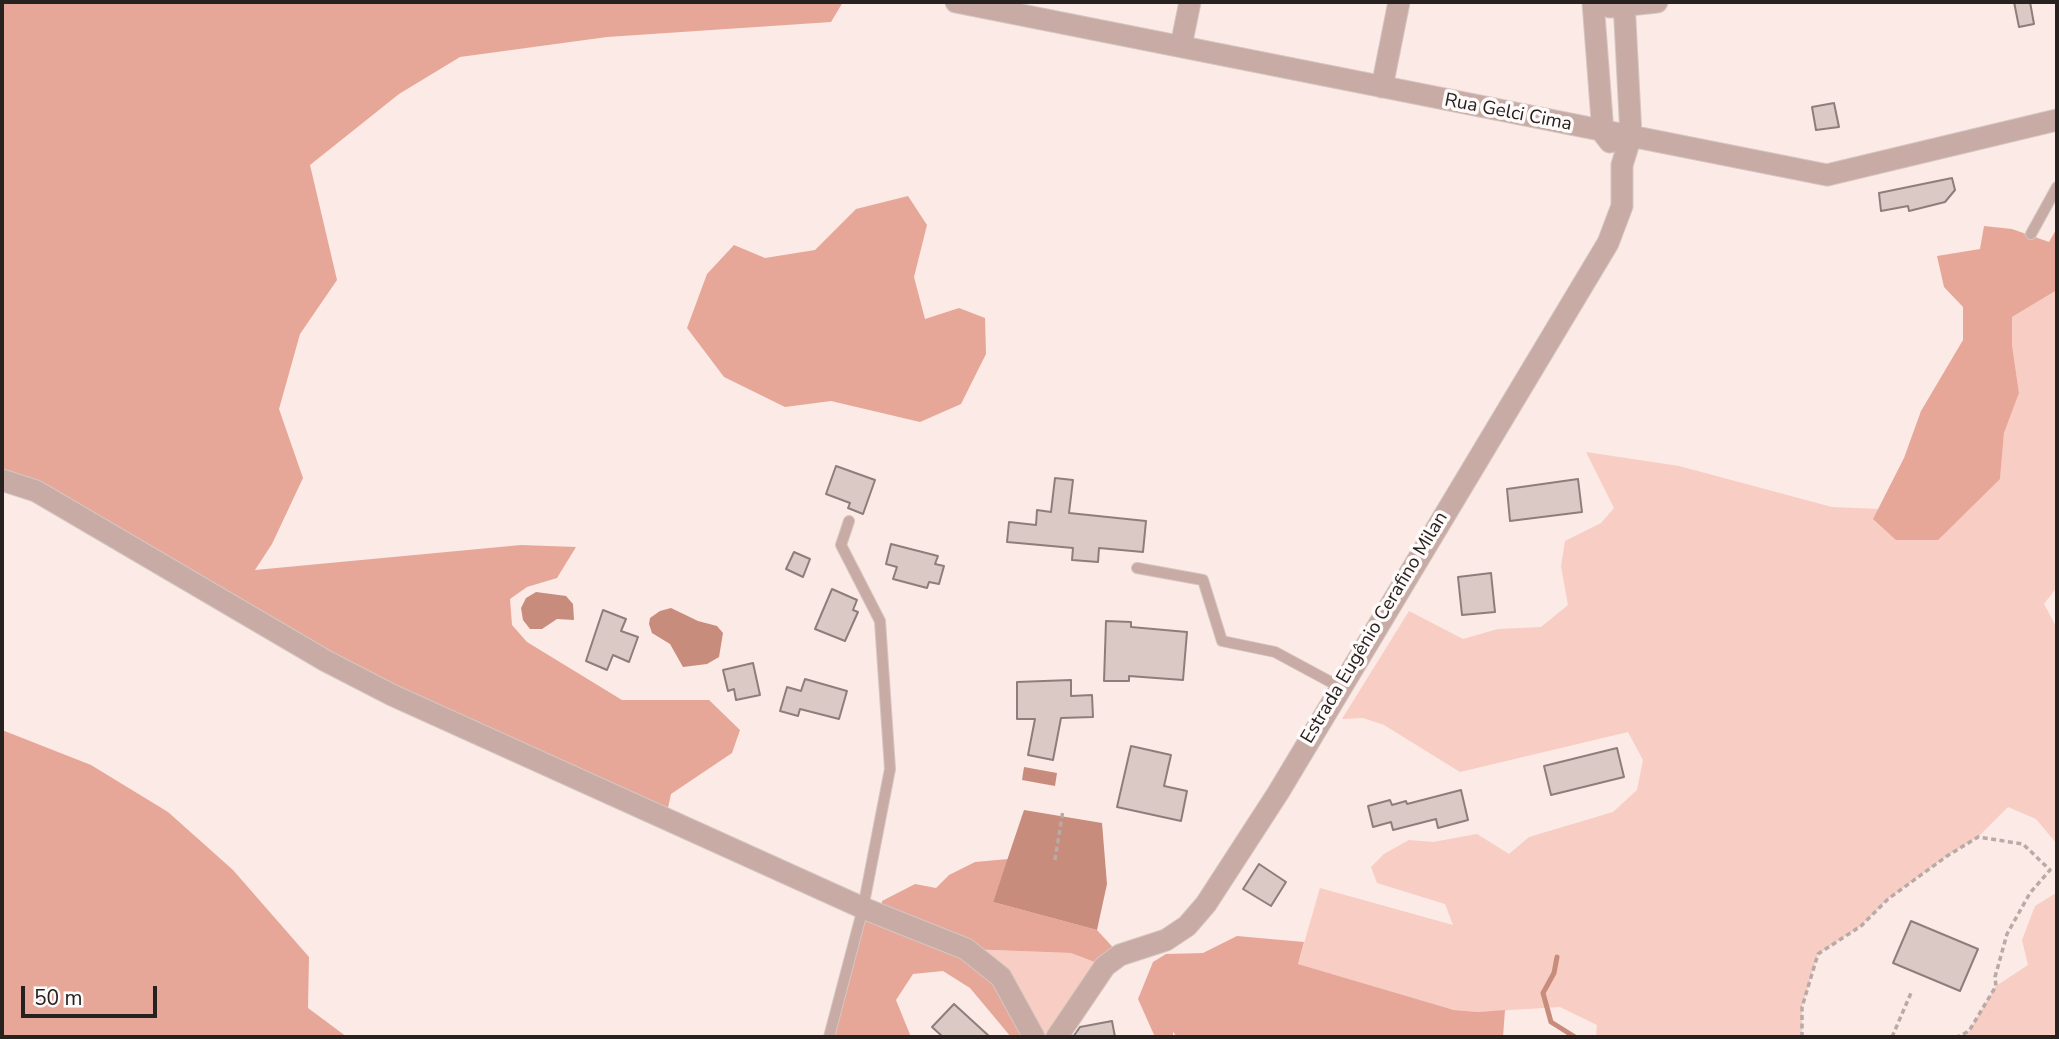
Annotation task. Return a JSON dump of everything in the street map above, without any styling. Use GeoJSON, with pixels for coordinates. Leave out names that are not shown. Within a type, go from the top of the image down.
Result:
{"type":"FeatureCollection","features":[{"type":"Feature","properties":{"kind":"street","name":"Rua Gelci Cima"},"geometry":{"type":"LineString","coordinates":[[956,2],[981,4],[1602,133],[1630,136],[1827,175],[2057,120]]}},
{"type":"Feature","properties":{"kind":"street"},"geometry":{"type":"LineString","coordinates":[[1181,46],[1190,2]]}},
{"type":"Feature","properties":{"kind":"street"},"geometry":{"type":"LineString","coordinates":[[1382,87],[1399,2]]}},
{"type":"Feature","properties":{"kind":"street"},"geometry":{"type":"LineString","coordinates":[[1622,165],[1602,133],[1593,6],[1657,2]]}},
{"type":"Feature","properties":{"kind":"street","name":"Estrada Eugênio Cerafino Milan"},"geometry":{"type":"LineString","coordinates":[[1057,1037],[1105,967],[1120,955],[1166,940],[1187,926],[1206,904],[1278,793],[1608,243],[1622,206],[1622,165],[1630,136],[1624,4]]}},
{"type":"Feature","properties":{"kind":"street"},"geometry":{"type":"LineString","coordinates":[[2,480],[36,491],[326,661],[392,695],[863,908],[966,949],[1001,977],[1034,1037]]}},
{"type":"Feature","properties":{"kind":"lane"},"geometry":{"type":"LineString","coordinates":[[2031,234],[2057,187]]}},
{"type":"Feature","properties":{"kind":"lane"},"geometry":{"type":"LineString","coordinates":[[829,1037],[863,908],[890,769],[880,621],[841,545],[849,521]]}},
{"type":"Feature","properties":{"kind":"lane"},"geometry":{"type":"LineString","coordinates":[[1137,569],[1203,580],[1222,641],[1275,652],[1340,687]]}},
{"type":"Feature","properties":{"kind":"path"},"geometry":{"type":"LineString","coordinates":[[1055,860],[1063,810]]}},
{"type":"Feature","properties":{"kind":"path"},"geometry":{"type":"LineString","coordinates":[[1802,1037],[1802,1007],[1818,954],[1861,926],[1888,899],[1978,837],[2023,844],[2050,870],[2029,893],[2007,934],[1995,977],[1996,986],[1969,1031],[1957,1037]]}},
{"type":"Feature","properties":{"kind":"path"},"geometry":{"type":"LineString","coordinates":[[1892,1037],[1911,993]]}},
{"type":"Feature","properties":{"kind":"shaded area"},"geometry":{"type":"Polygon","coordinates":[[[2,2],[843,2],[831,22],[607,37],[460,57],[399,94],[310,165],[337,280],[300,334],[279,409],[303,478],[272,544],[255,570],[521,545],[576,547],[557,578],[527,587],[510,599],[512,625],[527,642],[622,700],[709,700],[740,730],[732,753],[671,794],[666,817],[392,695],[2,480],[2,2]]]}},
{"type":"Feature","properties":{"kind":"shaded area"},"geometry":{"type":"Polygon","coordinates":[[[908,196],[927,225],[914,277],[925,319],[959,308],[985,318],[986,354],[961,404],[920,422],[831,401],[785,407],[724,377],[687,328],[707,274],[734,245],[765,258],[815,250],[856,209],[908,196]]]}},
{"type":"Feature","properties":{"kind":"shaded area"},"geometry":{"type":"Polygon","coordinates":[[[1984,226],[2012,229],[2049,242],[2057,228],[2057,290],[2012,317],[2012,345],[2019,393],[2004,433],[2000,479],[1938,540],[1896,540],[1873,519],[1904,458],[1921,411],[1963,340],[1963,307],[1944,287],[1937,256],[1980,249],[1984,226]]]}},
{"type":"Feature","properties":{"kind":"shaded area"},"geometry":{"type":"Polygon","coordinates":[[[2057,290],[2057,587],[2044,604],[2057,628],[2057,844],[2036,819],[2008,807],[1978,837],[1888,899],[1861,926],[1818,954],[1802,1007],[1802,1037],[1596,1036],[1597,1025],[1560,1007],[1478,1012],[1454,1010],[1298,964],[1320,888],[1453,925],[1445,904],[1377,883],[1371,867],[1384,854],[1409,840],[1433,842],[1477,834],[1509,854],[1529,837],[1613,812],[1637,790],[1643,760],[1628,732],[1460,772],[1384,725],[1363,718],[1342,719],[1409,611],[1463,639],[1498,629],[1541,627],[1568,605],[1561,566],[1565,541],[1601,523],[1614,508],[1586,452],[1679,466],[1832,507],[1879,509],[1874,519],[2000,479],[2004,433],[2019,393],[2012,345],[2012,317],[2057,290]]]}},
{"type":"Feature","properties":{"kind":"shaded area"},"geometry":{"type":"Polygon","coordinates":[[[536,592],[566,596],[573,604],[574,620],[557,619],[542,629],[530,629],[523,620],[521,608],[526,598],[536,592]]]}},
{"type":"Feature","properties":{"kind":"shaded area"},"geometry":{"type":"Polygon","coordinates":[[[671,608],[698,621],[717,626],[723,633],[719,657],[707,664],[683,667],[670,644],[652,633],[649,624],[650,618],[671,608]]]}},
{"type":"Feature","properties":{"kind":"shaded area"},"geometry":{"type":"Polygon","coordinates":[[[2,730],[91,765],[168,812],[233,870],[309,957],[308,1008],[347,1037],[2,1037],[2,730]]]}},
{"type":"Feature","properties":{"kind":"shaded area"},"geometry":{"type":"Polygon","coordinates":[[[1024,767],[1057,773],[1055,786],[1022,780],[1024,767]]]}},
{"type":"Feature","properties":{"kind":"shaded area"},"geometry":{"type":"Polygon","coordinates":[[[1024,810],[1102,823],[1107,884],[1097,930],[993,902],[1024,810]]]}},
{"type":"Feature","properties":{"kind":"shaded area"},"geometry":{"type":"Polygon","coordinates":[[[1008,859],[993,902],[1097,930],[1120,955],[1105,966],[1071,953],[967,949],[1001,977],[1034,1037],[1011,1037],[970,988],[943,971],[913,974],[896,1000],[911,1037],[829,1037],[863,908],[880,915],[882,901],[915,884],[936,888],[949,875],[975,862],[1008,859]]]}},
{"type":"Feature","properties":{"kind":"shaded area"},"geometry":{"type":"Polygon","coordinates":[[[2057,888],[2057,1037],[1957,1037],[1969,1031],[1996,986],[2028,965],[2022,940],[2035,906],[2056,893],[2057,888]]]}},
{"type":"Feature","properties":{"kind":"shaded area"},"geometry":{"type":"Polygon","coordinates":[[[1237,936],[1304,942],[1298,964],[1454,1010],[1505,1010],[1503,1037],[1177,1037],[1173,1032],[1173,1037],[1155,1037],[1138,999],[1153,962],[1166,954],[1203,953],[1237,936]]]}},
{"type":"Feature","properties":{"kind":"shaded area"},"geometry":{"type":"Polygon","coordinates":[[[966,949],[1071,953],[1105,966],[1057,1037],[1034,1037],[966,949]]]}},
{"type":"Feature","properties":{"kind":"building"},"geometry":{"type":"Polygon","coordinates":[[[2014,2],[2030,2],[2034,24],[2019,27],[2014,2]]]}},
{"type":"Feature","properties":{"kind":"building"},"geometry":{"type":"Polygon","coordinates":[[[1834,103],[1839,127],[1816,130],[1812,107],[1834,103]]]}},
{"type":"Feature","properties":{"kind":"building"},"geometry":{"type":"Polygon","coordinates":[[[1952,178],[1955,190],[1945,202],[1909,211],[1908,206],[1881,211],[1879,193],[1952,178]]]}},
{"type":"Feature","properties":{"kind":"building"},"geometry":{"type":"Polygon","coordinates":[[[836,466],[875,480],[863,514],[848,508],[850,503],[826,494],[836,466]]]}},
{"type":"Feature","properties":{"kind":"building"},"geometry":{"type":"Polygon","coordinates":[[[1055,478],[1073,480],[1069,513],[1146,521],[1143,552],[1099,548],[1098,562],[1072,560],[1073,548],[1007,542],[1009,522],[1036,525],[1037,510],[1051,512],[1055,478]]]}},
{"type":"Feature","properties":{"kind":"building"},"geometry":{"type":"Polygon","coordinates":[[[1578,479],[1582,512],[1510,521],[1507,489],[1578,479]]]}},
{"type":"Feature","properties":{"kind":"building"},"geometry":{"type":"Polygon","coordinates":[[[891,544],[938,556],[935,564],[944,566],[939,584],[929,582],[927,588],[893,579],[897,567],[886,564],[891,544]]]}},
{"type":"Feature","properties":{"kind":"building"},"geometry":{"type":"Polygon","coordinates":[[[794,552],[810,559],[803,577],[786,569],[794,552]]]}},
{"type":"Feature","properties":{"kind":"building"},"geometry":{"type":"Polygon","coordinates":[[[1491,573],[1495,612],[1462,615],[1458,577],[1491,573]]]}},
{"type":"Feature","properties":{"kind":"building"},"geometry":{"type":"Polygon","coordinates":[[[832,589],[857,600],[853,610],[858,612],[845,641],[815,629],[832,589]]]}},
{"type":"Feature","properties":{"kind":"building"},"geometry":{"type":"Polygon","coordinates":[[[603,610],[626,619],[621,631],[638,637],[629,662],[613,655],[607,670],[586,661],[603,610]]]}},
{"type":"Feature","properties":{"kind":"building"},"geometry":{"type":"Polygon","coordinates":[[[1106,621],[1131,622],[1131,627],[1187,632],[1183,680],[1129,676],[1129,681],[1104,681],[1106,621]]]}},
{"type":"Feature","properties":{"kind":"building"},"geometry":{"type":"Polygon","coordinates":[[[753,663],[760,695],[736,700],[734,689],[728,691],[723,670],[753,663]]]}},
{"type":"Feature","properties":{"kind":"building"},"geometry":{"type":"Polygon","coordinates":[[[805,679],[847,691],[839,719],[800,709],[798,716],[780,711],[787,687],[801,691],[805,679]]]}},
{"type":"Feature","properties":{"kind":"building"},"geometry":{"type":"Polygon","coordinates":[[[1071,680],[1071,696],[1092,695],[1093,717],[1061,718],[1053,760],[1028,755],[1035,719],[1017,719],[1017,682],[1071,680]]]}},
{"type":"Feature","properties":{"kind":"building"},"geometry":{"type":"Polygon","coordinates":[[[1131,746],[1171,755],[1164,786],[1187,791],[1181,821],[1117,807],[1131,746]]]}},
{"type":"Feature","properties":{"kind":"building"},"geometry":{"type":"Polygon","coordinates":[[[1617,748],[1624,777],[1551,795],[1544,766],[1617,748]]]}},
{"type":"Feature","properties":{"kind":"building"},"geometry":{"type":"Polygon","coordinates":[[[1461,790],[1468,820],[1438,828],[1436,819],[1393,830],[1391,822],[1373,827],[1368,806],[1390,800],[1392,805],[1406,801],[1407,804],[1461,790]]]}},
{"type":"Feature","properties":{"kind":"building"},"geometry":{"type":"Polygon","coordinates":[[[1259,864],[1286,882],[1271,906],[1243,889],[1259,864]]]}},
{"type":"Feature","properties":{"kind":"building"},"geometry":{"type":"Polygon","coordinates":[[[1911,921],[1978,949],[1960,991],[1893,963],[1911,921]]]}},
{"type":"Feature","properties":{"kind":"building"},"geometry":{"type":"Polygon","coordinates":[[[954,1004],[990,1037],[943,1037],[932,1027],[954,1004]]]}},
{"type":"Feature","properties":{"kind":"building"},"geometry":{"type":"Polygon","coordinates":[[[1112,1021],[1115,1037],[1073,1037],[1080,1027],[1112,1021]]]}},
{"type":"Feature","properties":{"kind":"waterway"},"geometry":{"type":"LineString","coordinates":[[1557,957],[1554,973],[1543,993],[1551,1022],[1575,1037]]}}]}
